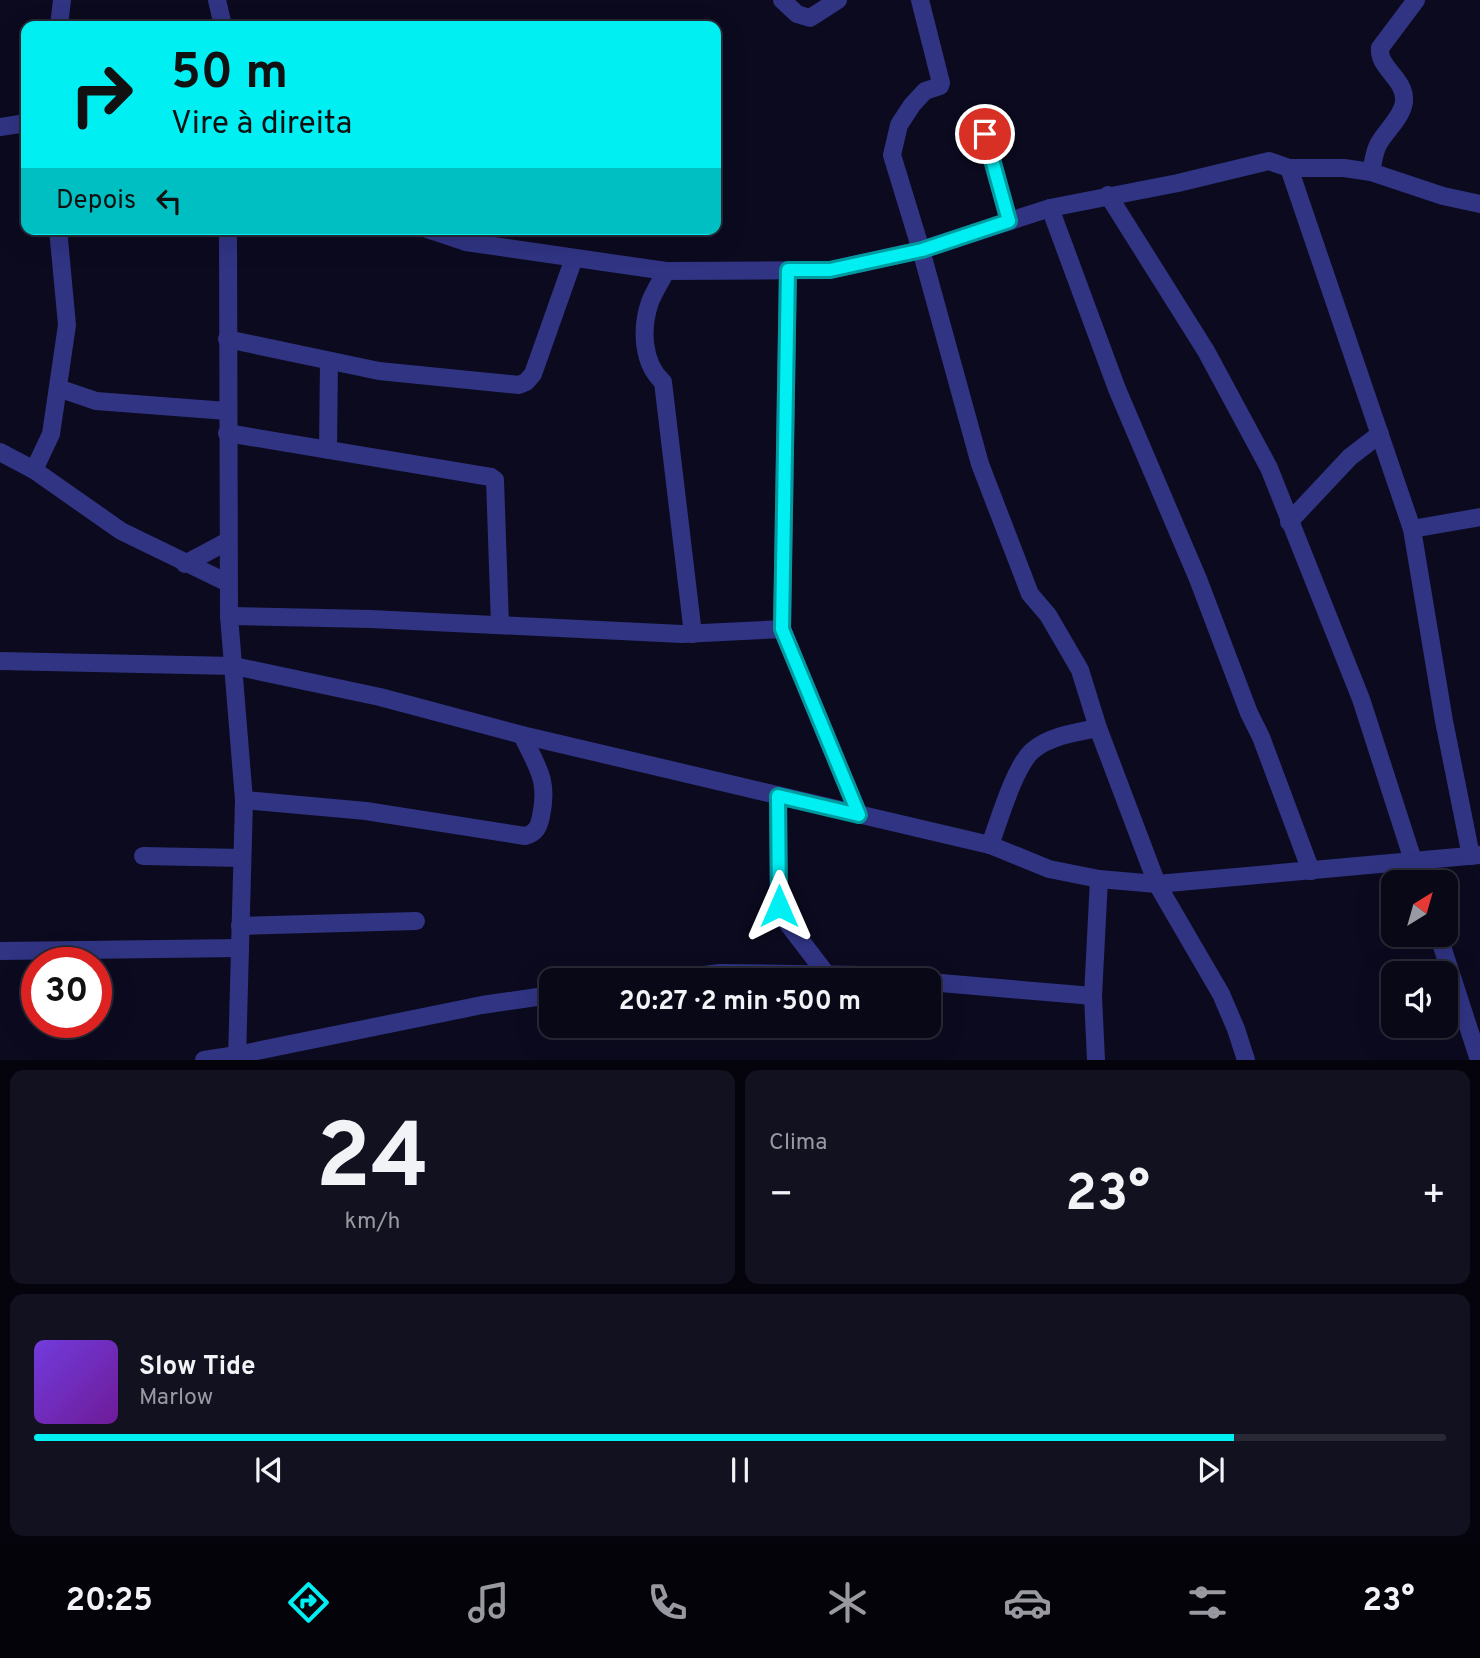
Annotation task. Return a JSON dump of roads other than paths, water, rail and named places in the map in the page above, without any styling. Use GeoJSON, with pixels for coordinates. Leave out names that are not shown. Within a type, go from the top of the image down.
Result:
{"type":"FeatureCollection","features":[{"type":"Feature","properties":{"kind":"street"},"geometry":{"type":"LineString","coordinates":[[60,21],[62,0]]}},
{"type":"Feature","properties":{"kind":"street"},"geometry":{"type":"LineString","coordinates":[[218,0],[222,21]]}},
{"type":"Feature","properties":{"kind":"street"},"geometry":{"type":"LineString","coordinates":[[782,0],[786,7],[797,15],[810,18],[838,0]]}},
{"type":"Feature","properties":{"kind":"street"},"geometry":{"type":"LineString","coordinates":[[920,0],[941,83],[940,86],[925,91],[912,105],[899,125],[892,155],[922,250],[980,464],[1030,594],[1048,615],[1080,670],[1098,727],[1157,884],[1221,995],[1246,1059]]}},
{"type":"Feature","properties":{"kind":"street"},"geometry":{"type":"LineString","coordinates":[[1371,172],[1378,143],[1401,112],[1404,102],[1403,89],[1379,56],[1380,48],[1416,0]]}},
{"type":"Feature","properties":{"kind":"street"},"geometry":{"type":"LineString","coordinates":[[0,127],[21,124]]}},
{"type":"Feature","properties":{"kind":"street"},"geometry":{"type":"LineString","coordinates":[[985,134],[1009,221]]}},
{"type":"Feature","properties":{"kind":"street"},"geometry":{"type":"LineString","coordinates":[[444,235],[466,242],[666,271],[830,270],[922,250],[1050,208],[1269,162],[1289,168],[1344,168],[1371,172],[1443,196],[1480,204]]}},
{"type":"Feature","properties":{"kind":"street"},"geometry":{"type":"LineString","coordinates":[[0,660],[234,666],[380,697],[522,735],[990,845],[1049,869],[1098,879],[1157,884],[1476,855],[1444,720],[1412,528],[1289,168]]}},
{"type":"Feature","properties":{"kind":"street"},"geometry":{"type":"LineString","coordinates":[[1108,195],[1206,351],[1269,468],[1361,699],[1416,870]]}},
{"type":"Feature","properties":{"kind":"street"},"geometry":{"type":"LineString","coordinates":[[1050,208],[1117,389],[1198,579],[1311,872]]}},
{"type":"Feature","properties":{"kind":"street"},"geometry":{"type":"LineString","coordinates":[[34,470],[51,434],[67,325],[59,235]]}},
{"type":"Feature","properties":{"kind":"street"},"geometry":{"type":"LineString","coordinates":[[228,235],[228,583],[244,800],[237,1057]]}},
{"type":"Feature","properties":{"kind":"street"},"geometry":{"type":"LineString","coordinates":[[228,339],[379,371],[519,385],[533,374],[574,258]]}},
{"type":"Feature","properties":{"kind":"street"},"geometry":{"type":"LineString","coordinates":[[788,270],[782,629],[859,815]]}},
{"type":"Feature","properties":{"kind":"street"},"geometry":{"type":"LineString","coordinates":[[666,271],[649,303],[644,336],[649,366],[663,382],[693,634]]}},
{"type":"Feature","properties":{"kind":"street"},"geometry":{"type":"LineString","coordinates":[[328,450],[329,361]]}},
{"type":"Feature","properties":{"kind":"street"},"geometry":{"type":"LineString","coordinates":[[58,388],[96,401],[227,411]]}},
{"type":"Feature","properties":{"kind":"street"},"geometry":{"type":"LineString","coordinates":[[227,433],[491,477],[495,480],[500,625]]}},
{"type":"Feature","properties":{"kind":"street"},"geometry":{"type":"LineString","coordinates":[[1289,522],[1350,457],[1380,434]]}},
{"type":"Feature","properties":{"kind":"street"},"geometry":{"type":"LineString","coordinates":[[0,452],[34,470],[121,531],[228,583]]}},
{"type":"Feature","properties":{"kind":"street"},"geometry":{"type":"LineString","coordinates":[[1412,528],[1480,517]]}},
{"type":"Feature","properties":{"kind":"street"},"geometry":{"type":"LineString","coordinates":[[186,564],[228,541]]}},
{"type":"Feature","properties":{"kind":"street"},"geometry":{"type":"LineString","coordinates":[[229,616],[371,619],[693,634],[782,629]]}},
{"type":"Feature","properties":{"kind":"street"},"geometry":{"type":"LineString","coordinates":[[990,845],[1020,767],[1031,752],[1043,743],[1098,727]]}},
{"type":"Feature","properties":{"kind":"street"},"geometry":{"type":"LineString","coordinates":[[244,800],[366,811],[525,836],[531,834],[540,824],[545,796],[544,780],[522,735]]}},
{"type":"Feature","properties":{"kind":"street"},"geometry":{"type":"LineString","coordinates":[[778,796],[779,906],[782,916],[822,968]]}},
{"type":"Feature","properties":{"kind":"street"},"geometry":{"type":"LineString","coordinates":[[143,856],[242,858]]}},
{"type":"Feature","properties":{"kind":"street"},"geometry":{"type":"LineString","coordinates":[[1096,1059],[1093,996],[1098,879]]}},
{"type":"Feature","properties":{"kind":"street"},"geometry":{"type":"LineString","coordinates":[[240,926],[416,921]]}},
{"type":"Feature","properties":{"kind":"street"},"geometry":{"type":"LineString","coordinates":[[1442,947],[1479,1059]]}},
{"type":"Feature","properties":{"kind":"street"},"geometry":{"type":"LineString","coordinates":[[0,951],[240,948]]}},
{"type":"Feature","properties":{"kind":"street"},"geometry":{"type":"LineString","coordinates":[[941,983],[1093,996]]}},
{"type":"Feature","properties":{"kind":"street"},"geometry":{"type":"LineString","coordinates":[[204,1059],[237,1057],[482,1005],[539,997]]}}]}
